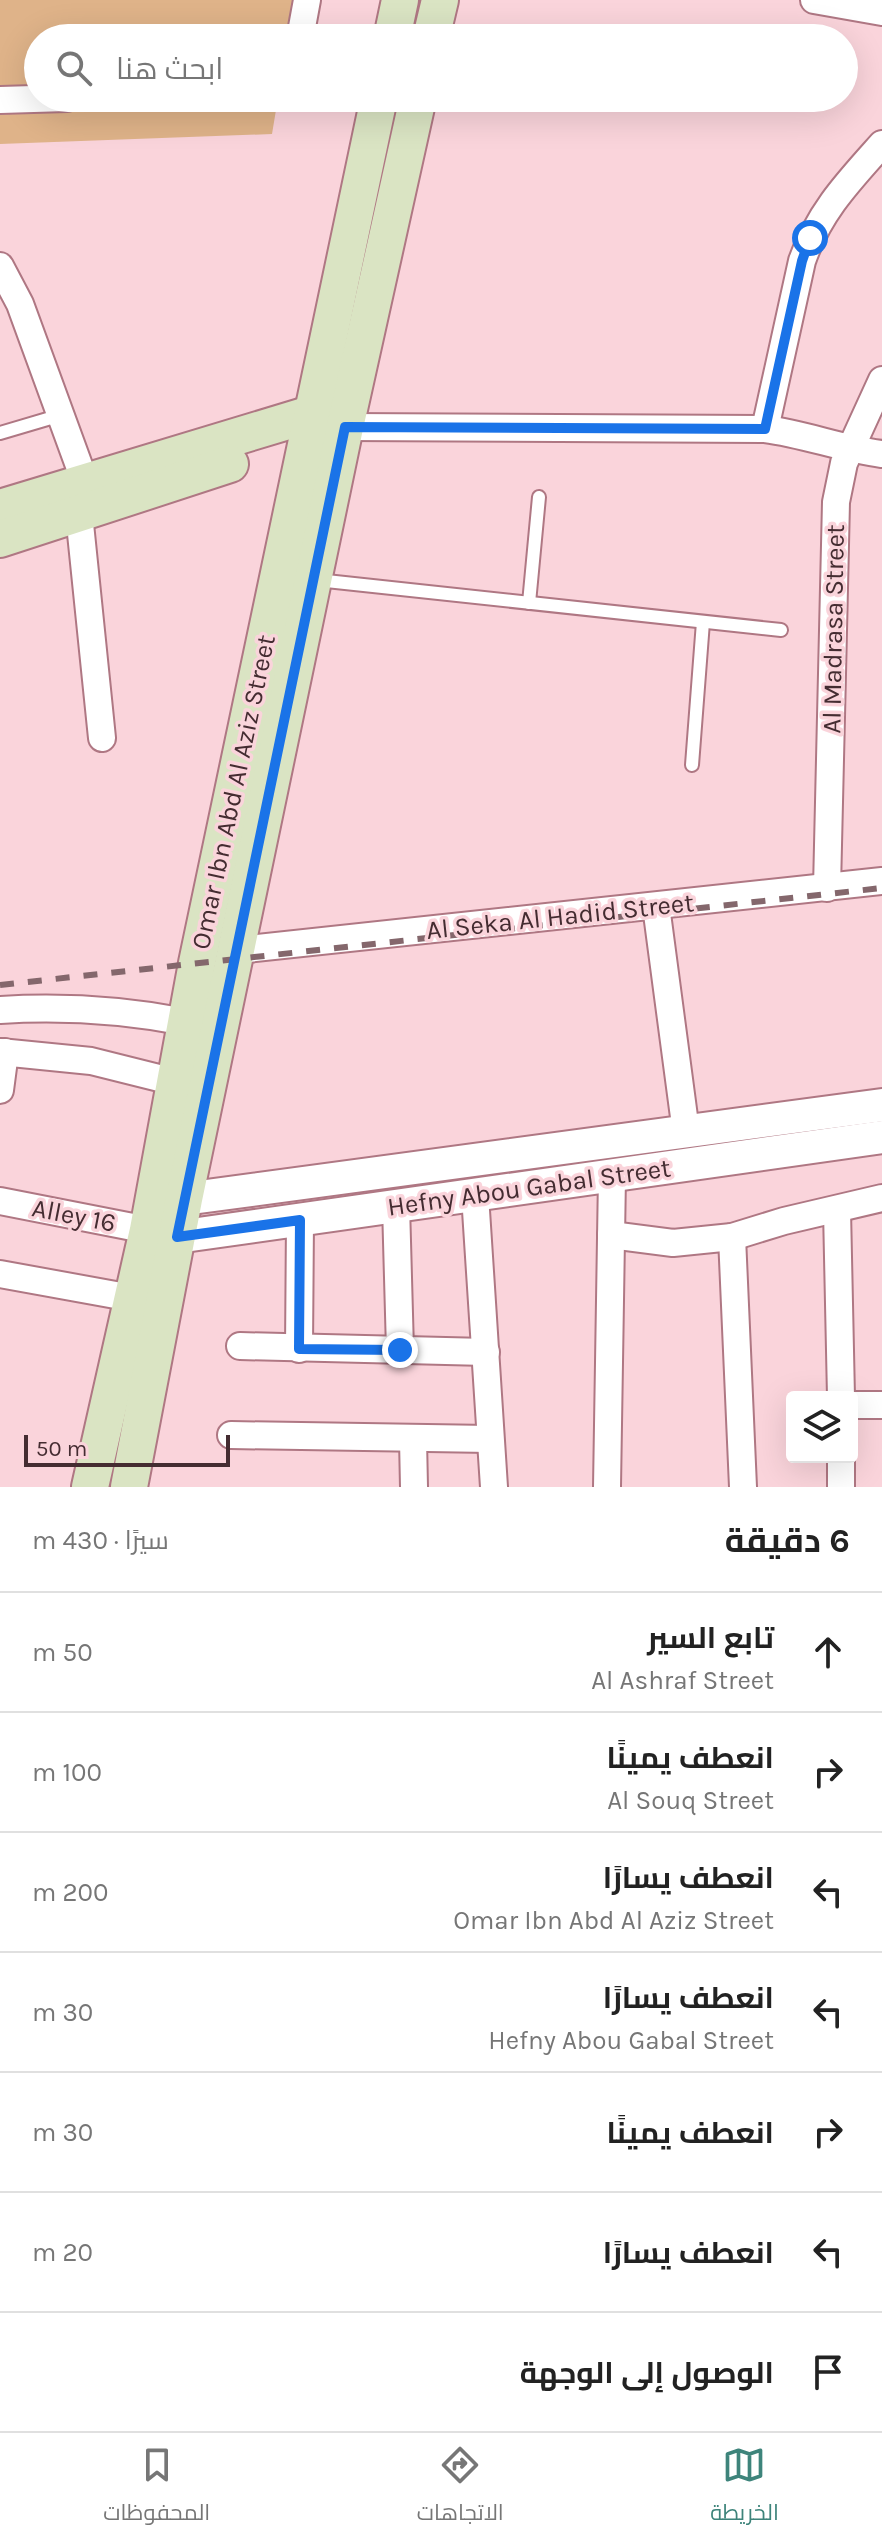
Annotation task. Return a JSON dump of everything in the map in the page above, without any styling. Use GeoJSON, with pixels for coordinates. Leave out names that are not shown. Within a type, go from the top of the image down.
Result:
{"type":"FeatureCollection","features":[{"type":"Feature","properties":{"kind":"main road"},"geometry":{"type":"LineString","coordinates":[[395,24],[400,0]]}},
{"type":"Feature","properties":{"kind":"main road"},"geometry":{"type":"LineString","coordinates":[[434,24],[440,0]]}},
{"type":"Feature","properties":{"kind":"main road","name":"Omar Ibn Abd Al Aziz Street"},"geometry":{"type":"LineString","coordinates":[[129,1487],[162,1234],[175,1082],[376,112]]}},
{"type":"Feature","properties":{"kind":"main road","name":"Omar Ibn Abd Al Aziz Street"},"geometry":{"type":"LineString","coordinates":[[90,1487],[132,1298],[162,1234],[184,1199],[345,427],[415,112]]}},
{"type":"Feature","properties":{"kind":"main road"},"geometry":{"type":"LineString","coordinates":[[0,539],[81,499],[309,426]]}},
{"type":"Feature","properties":{"kind":"main road"},"geometry":{"type":"LineString","coordinates":[[0,508],[81,499]]}},
{"type":"Feature","properties":{"kind":"main road"},"geometry":{"type":"LineString","coordinates":[[211,897],[247,904]]}},
{"type":"Feature","properties":{"kind":"street"},"geometry":{"type":"LineString","coordinates":[[303,24],[307,0]]}},
{"type":"Feature","properties":{"kind":"street"},"geometry":{"type":"LineString","coordinates":[[814,0],[882,12]]}},
{"type":"Feature","properties":{"kind":"street"},"geometry":{"type":"LineString","coordinates":[[0,100],[24,99]]}},
{"type":"Feature","properties":{"kind":"street"},"geometry":{"type":"LineString","coordinates":[[765,429],[799,274],[810,238],[837,194],[882,144]]}},
{"type":"Feature","properties":{"kind":"street"},"geometry":{"type":"LineString","coordinates":[[0,266],[20,304],[78,459],[102,738]]}},
{"type":"Feature","properties":{"kind":"street","name":"Al Madrasa Street"},"geometry":{"type":"LineString","coordinates":[[827,888],[836,502],[844,463],[882,380]]}},
{"type":"Feature","properties":{"kind":"street"},"geometry":{"type":"LineString","coordinates":[[345,427],[765,429],[796,433],[882,454]]}},
{"type":"Feature","properties":{"kind":"street","name":"Al Seka Al Hadid Street"},"geometry":{"type":"LineString","coordinates":[[238,950],[882,881]]}},
{"type":"Feature","properties":{"kind":"street"},"geometry":{"type":"LineString","coordinates":[[656,906],[686,1132]]}},
{"type":"Feature","properties":{"kind":"street"},"geometry":{"type":"LineString","coordinates":[[0,1010],[88,1008],[186,1022]]}},
{"type":"Feature","properties":{"kind":"street"},"geometry":{"type":"LineString","coordinates":[[0,1090],[2,1052],[91,1061],[175,1082]]}},
{"type":"Feature","properties":{"kind":"street","name":"Hefny Abou Gabal Street"},"geometry":{"type":"LineString","coordinates":[[184,1199],[882,1105]]}},
{"type":"Feature","properties":{"kind":"street","name":"Hefny Abou Gabal Street"},"geometry":{"type":"LineString","coordinates":[[162,1234],[300,1220],[882,1137]]}},
{"type":"Feature","properties":{"kind":"street"},"geometry":{"type":"LineString","coordinates":[[607,1487],[612,1176]]}},
{"type":"Feature","properties":{"kind":"street"},"geometry":{"type":"LineString","coordinates":[[475,1195],[494,1487]]}},
{"type":"Feature","properties":{"kind":"street"},"geometry":{"type":"LineString","coordinates":[[611,1235],[673,1243],[732,1237],[784,1221],[882,1198]]}},
{"type":"Feature","properties":{"kind":"street","name":"Alley 16"},"geometry":{"type":"LineString","coordinates":[[0,1201],[162,1234]]}},
{"type":"Feature","properties":{"kind":"street"},"geometry":{"type":"LineString","coordinates":[[396,1205],[400,1350]]}},
{"type":"Feature","properties":{"kind":"street"},"geometry":{"type":"LineString","coordinates":[[837,1210],[841,1391]]}},
{"type":"Feature","properties":{"kind":"street"},"geometry":{"type":"LineString","coordinates":[[299,1349],[300,1220]]}},
{"type":"Feature","properties":{"kind":"street"},"geometry":{"type":"LineString","coordinates":[[732,1237],[743,1487]]}},
{"type":"Feature","properties":{"kind":"street"},"geometry":{"type":"LineString","coordinates":[[0,1274],[132,1298]]}},
{"type":"Feature","properties":{"kind":"street"},"geometry":{"type":"LineString","coordinates":[[240,1346],[486,1352]]}},
{"type":"Feature","properties":{"kind":"street"},"geometry":{"type":"LineString","coordinates":[[858,1405],[882,1405]]}},
{"type":"Feature","properties":{"kind":"street"},"geometry":{"type":"LineString","coordinates":[[231,1435],[490,1439]]}},
{"type":"Feature","properties":{"kind":"street"},"geometry":{"type":"LineString","coordinates":[[413,1439],[414,1487]]}},
{"type":"Feature","properties":{"kind":"street"},"geometry":{"type":"LineString","coordinates":[[841,1463],[841,1487]]}},
{"type":"Feature","properties":{"kind":"lane"},"geometry":{"type":"LineString","coordinates":[[0,433],[61,415]]}},
{"type":"Feature","properties":{"kind":"lane"},"geometry":{"type":"LineString","coordinates":[[529,603],[539,497]]}},
{"type":"Feature","properties":{"kind":"lane"},"geometry":{"type":"LineString","coordinates":[[314,580],[781,630]]}},
{"type":"Feature","properties":{"kind":"lane"},"geometry":{"type":"LineString","coordinates":[[692,765],[703,622]]}},
{"type":"Feature","properties":{"kind":"shaded area"},"geometry":{"type":"Polygon","coordinates":[[[0,0],[295,0],[291,24],[24,24],[24,112],[276,112],[272,134],[0,144],[0,0]]]}},
{"type":"Feature","properties":{"kind":"railway"},"geometry":{"type":"LineString","coordinates":[[0,985],[882,888]]}},
{"type":"Feature","properties":{"kind":"route"},"geometry":{"type":"LineString","coordinates":[[400,1350],[299,1349],[300,1220],[177,1237],[345,427],[765,429],[802,261],[810,238]]}}]}
